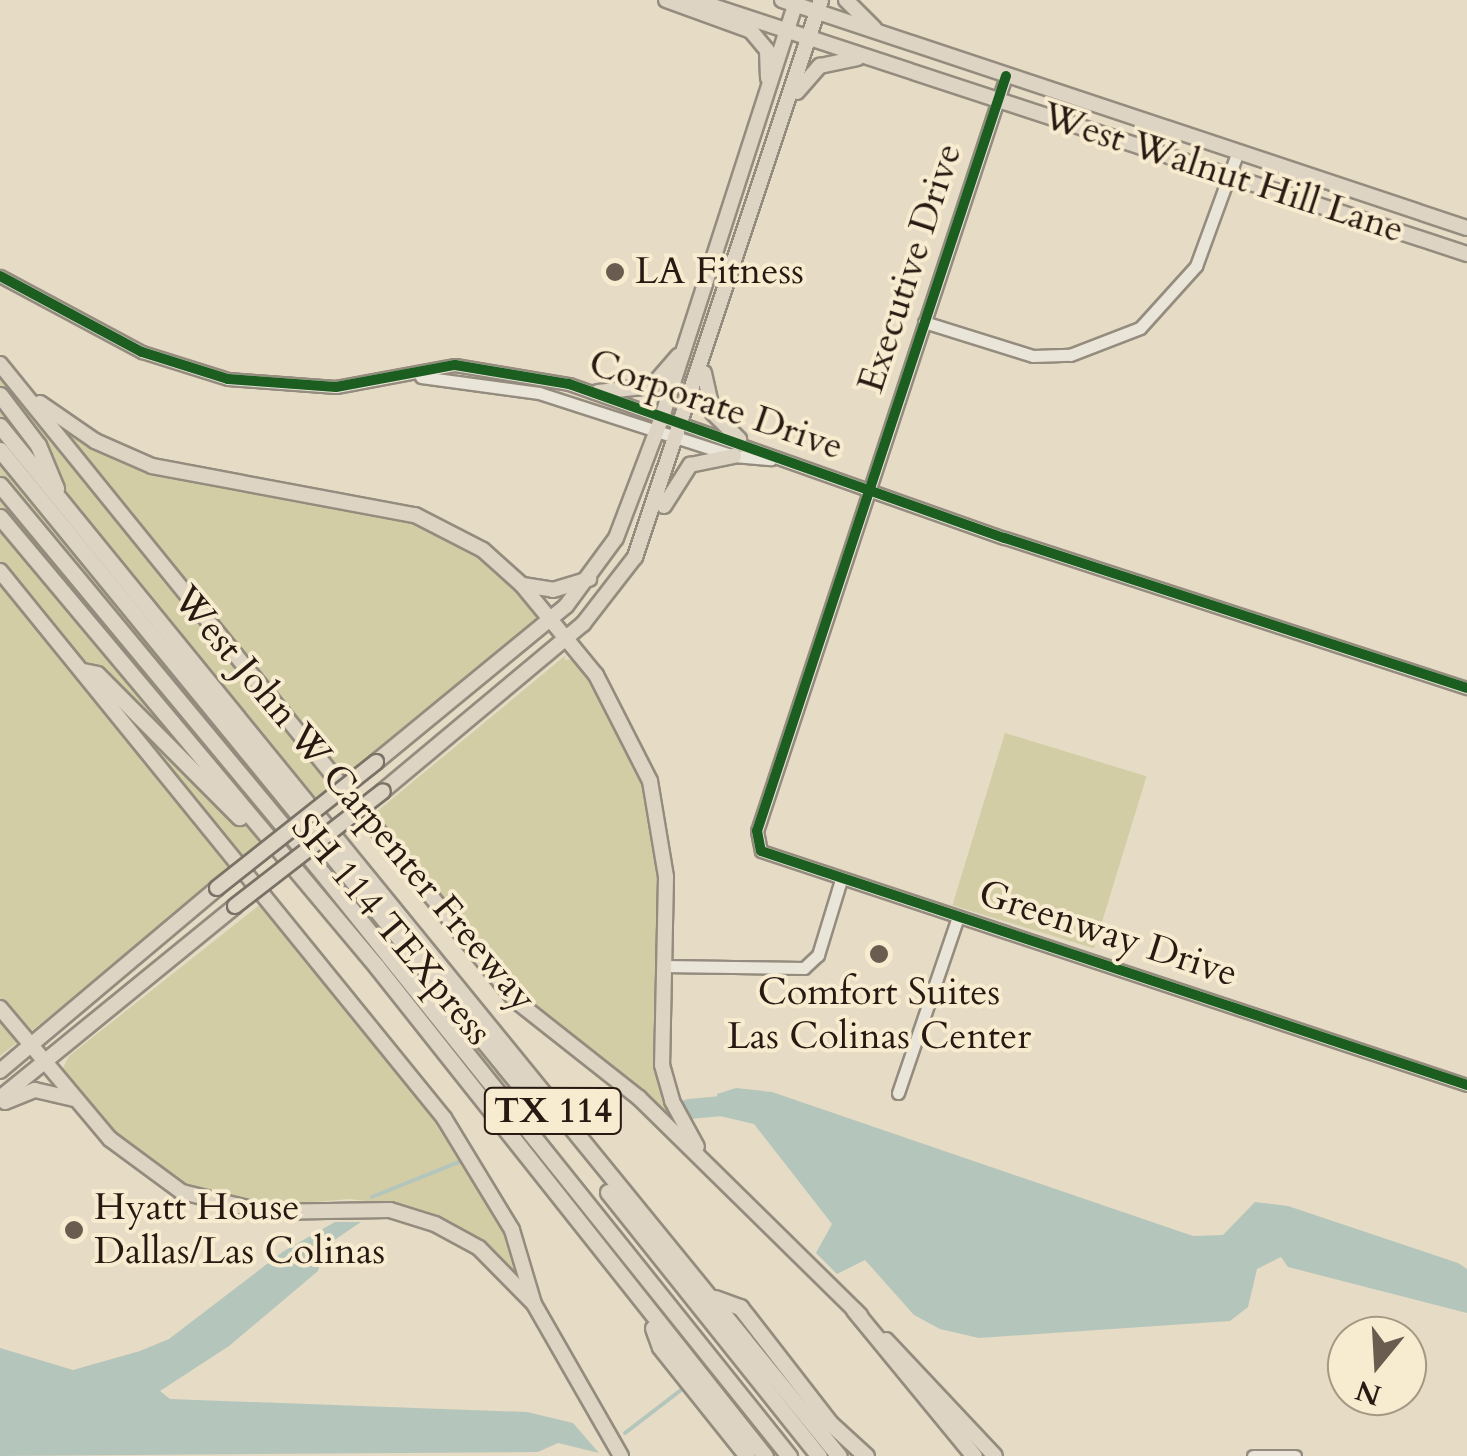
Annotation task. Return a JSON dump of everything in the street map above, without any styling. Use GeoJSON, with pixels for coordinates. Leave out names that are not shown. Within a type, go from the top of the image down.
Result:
{"type":"FeatureCollection","features":[{"type":"Feature","properties":{"kind":"highway"},"geometry":{"type":"LineString","coordinates":[[0,394],[38,444],[61,502]]}},
{"type":"Feature","properties":{"kind":"highway","name":"West John W Carpenter Freeway"},"geometry":{"type":"LineString","coordinates":[[0,426],[466,995],[566,1128],[711,1297],[839,1456]]}},
{"type":"Feature","properties":{"kind":"highway","name":"SH 114 TEXpress"},"geometry":{"type":"LineString","coordinates":[[0,450],[819,1456]]}},
{"type":"Feature","properties":{"kind":"highway","name":"SH 114 TEXpress"},"geometry":{"type":"LineString","coordinates":[[0,485],[312,860],[789,1456]]}},
{"type":"Feature","properties":{"kind":"highway","name":"TX 114"},"geometry":{"type":"LineString","coordinates":[[0,517],[377,967],[648,1315],[764,1456]]}},
{"type":"Feature","properties":{"kind":"highway"},"geometry":{"type":"LineString","coordinates":[[83,671],[97,674],[208,784],[326,923],[377,967]]}},
{"type":"Feature","properties":{"kind":"highway"},"geometry":{"type":"LineString","coordinates":[[711,1297],[740,1308],[830,1423],[866,1456]]}},
{"type":"Feature","properties":{"kind":"highway"},"geometry":{"type":"LineString","coordinates":[[854,1310],[974,1456]]}},
{"type":"Feature","properties":{"kind":"highway"},"geometry":{"type":"LineString","coordinates":[[648,1315],[660,1347],[747,1456]]}},
{"type":"Feature","properties":{"kind":"main road"},"geometry":{"type":"LineString","coordinates":[[666,0],[752,31],[764,42],[768,95]]}},
{"type":"Feature","properties":{"kind":"main road","name":"West Walnut Hill Lane"},"geometry":{"type":"LineString","coordinates":[[694,0],[1467,254]]}},
{"type":"Feature","properties":{"kind":"main road"},"geometry":{"type":"LineString","coordinates":[[846,0],[888,36]]}},
{"type":"Feature","properties":{"kind":"main road"},"geometry":{"type":"LineString","coordinates":[[0,1071],[217,888],[550,620],[590,579],[616,538],[661,422],[768,95],[788,30],[792,2]]}},
{"type":"Feature","properties":{"kind":"main road","name":"West Walnut Hill Lane"},"geometry":{"type":"LineString","coordinates":[[792,2],[819,6],[888,36],[1467,228]]}},
{"type":"Feature","properties":{"kind":"main road"},"geometry":{"type":"LineString","coordinates":[[654,518],[819,6]]}},
{"type":"Feature","properties":{"kind":"main road"},"geometry":{"type":"LineString","coordinates":[[790,100],[820,66],[862,57]]}},
{"type":"Feature","properties":{"kind":"main road"},"geometry":{"type":"LineString","coordinates":[[598,392],[652,386],[687,343]]}},
{"type":"Feature","properties":{"kind":"main road"},"geometry":{"type":"LineString","coordinates":[[1,366],[51,413],[122,455],[416,515],[483,550],[522,585],[619,712],[650,781],[666,877],[659,1029],[667,1088],[705,1161]]}},
{"type":"Feature","properties":{"kind":"main road","name":"West John W Carpenter Freeway"},"geometry":{"type":"LineString","coordinates":[[1,366],[515,1000],[705,1161],[996,1456]]}},
{"type":"Feature","properties":{"kind":"main road"},"geometry":{"type":"LineString","coordinates":[[703,367],[712,412],[739,439]]}},
{"type":"Feature","properties":{"kind":"main road"},"geometry":{"type":"LineString","coordinates":[[0,1102],[234,906],[566,639],[620,583],[654,518],[690,466],[734,456]]}},
{"type":"Feature","properties":{"kind":"main road"},"geometry":{"type":"LineString","coordinates":[[0,571],[444,1118],[512,1230],[534,1304],[621,1456]]}},
{"type":"Feature","properties":{"kind":"main road"},"geometry":{"type":"LineString","coordinates":[[522,585],[553,590],[590,579]]}},
{"type":"Feature","properties":{"kind":"main road"},"geometry":{"type":"LineString","coordinates":[[0,1008],[125,1154],[182,1192],[247,1210],[352,1206],[416,1216],[476,1246],[534,1304]]}},
{"type":"Feature","properties":{"kind":"main road"},"geometry":{"type":"LineString","coordinates":[[0,1102],[35,1090],[80,1102]]}},
{"type":"Feature","properties":{"kind":"street","name":"Executive Drive"},"geometry":{"type":"LineString","coordinates":[[760,820],[1006,76]]}},
{"type":"Feature","properties":{"kind":"street"},"geometry":{"type":"LineString","coordinates":[[924,322],[1032,356],[1070,355],[1140,328],[1196,266],[1238,154]]}},
{"type":"Feature","properties":{"kind":"street","name":"Corporate Drive"},"geometry":{"type":"LineString","coordinates":[[0,276],[142,352],[199,372],[336,387],[455,365],[506,370],[598,392],[661,422]]}},
{"type":"Feature","properties":{"kind":"street"},"geometry":{"type":"LineString","coordinates":[[502,385],[506,370]]}},
{"type":"Feature","properties":{"kind":"street","name":"Corporate Drive"},"geometry":{"type":"LineString","coordinates":[[412,376],[502,385],[739,439],[773,459],[1467,688]]}},
{"type":"Feature","properties":{"kind":"street","name":"Corporate Drive"},"geometry":{"type":"LineString","coordinates":[[683,429],[734,456],[773,459]]}},
{"type":"Feature","properties":{"kind":"street","name":"Greenway Drive"},"geometry":{"type":"LineString","coordinates":[[760,820],[760,851],[1467,1084]]}},
{"type":"Feature","properties":{"kind":"street"},"geometry":{"type":"LineString","coordinates":[[662,966],[804,968],[818,955],[841,880]]}},
{"type":"Feature","properties":{"kind":"street"},"geometry":{"type":"LineString","coordinates":[[898,1092],[958,917]]}},
{"type":"Feature","properties":{"kind":"street"},"geometry":{"type":"LineString","coordinates":[[1253,1456],[1295,1456]]}},
{"type":"Feature","properties":{"kind":"shaded area"},"geometry":{"type":"Polygon","coordinates":[[[0,369],[77,434],[124,461],[393,510],[482,551],[546,620],[0,1056],[0,369]]]}},
{"type":"Feature","properties":{"kind":"shaded area"},"geometry":{"type":"Polygon","coordinates":[[[566,655],[564,660],[574,659],[603,695],[648,790],[661,885],[654,1049],[672,1121],[510,986],[374,814],[566,655]]]}},
{"type":"Feature","properties":{"kind":"shaded area"},"geometry":{"type":"Polygon","coordinates":[[[1005,733],[1147,776],[1094,948],[952,905],[1005,733]]]}},
{"type":"Feature","properties":{"kind":"shaded area"},"geometry":{"type":"Polygon","coordinates":[[[262,903],[454,1145],[509,1238],[525,1283],[474,1238],[391,1204],[350,1199],[256,1207],[221,1201],[161,1176],[107,1127],[62,1070],[69,1056],[262,903]]]}},
{"type":"Feature","properties":{"kind":"shaded area"},"geometry":{"type":"Polygon","coordinates":[[[736,1088],[772,1092],[1193,1236],[1223,1235],[1255,1202],[1288,1206],[1458,1263],[1467,1269],[1467,1313],[1288,1267],[1281,1257],[1257,1269],[1248,1307],[1230,1321],[979,1338],[940,1329],[914,1315],[865,1260],[837,1274],[816,1253],[832,1224],[754,1124],[720,1116],[717,1094],[736,1088]]]}},
{"type":"Feature","properties":{"kind":"shaded area"},"geometry":{"type":"Polygon","coordinates":[[[335,1222],[361,1222],[324,1247],[318,1271],[229,1346],[160,1391],[170,1399],[527,1412],[573,1423],[599,1453],[558,1443],[538,1452],[0,1456],[0,1348],[73,1370],[140,1351],[169,1339],[284,1251],[335,1222]]]}},
{"type":"Feature","properties":{"kind":"waterway"},"geometry":{"type":"LineString","coordinates":[[689,1109],[744,1104]]}},
{"type":"Feature","properties":{"kind":"waterway"},"geometry":{"type":"LineString","coordinates":[[372,1197],[459,1162]]}},
{"type":"Feature","properties":{"kind":"waterway"},"geometry":{"type":"LineString","coordinates":[[625,1433],[681,1390]]}},
{"type":"Feature","properties":{"kind":"cycle path"},"geometry":{"type":"LineString","coordinates":[[1006,76],[757,831],[761,851],[1467,1085]]}},
{"type":"Feature","properties":{"kind":"cycle path"},"geometry":{"type":"LineString","coordinates":[[0,276],[142,352],[228,379],[336,387],[455,365],[569,384],[1005,538],[1467,688]]}},
{"type":"Feature","properties":{"kind":"place","name":"LA Fitness"},"geometry":{"type":"Point","coordinates":[615,272]}},
{"type":"Feature","properties":{"kind":"place","name":"Comfort Suites Las Colinas Center"},"geometry":{"type":"Point","coordinates":[879,954]}},
{"type":"Feature","properties":{"kind":"place","name":"Hyatt House Dallas/Las Colinas"},"geometry":{"type":"Point","coordinates":[74,1230]}}]}
